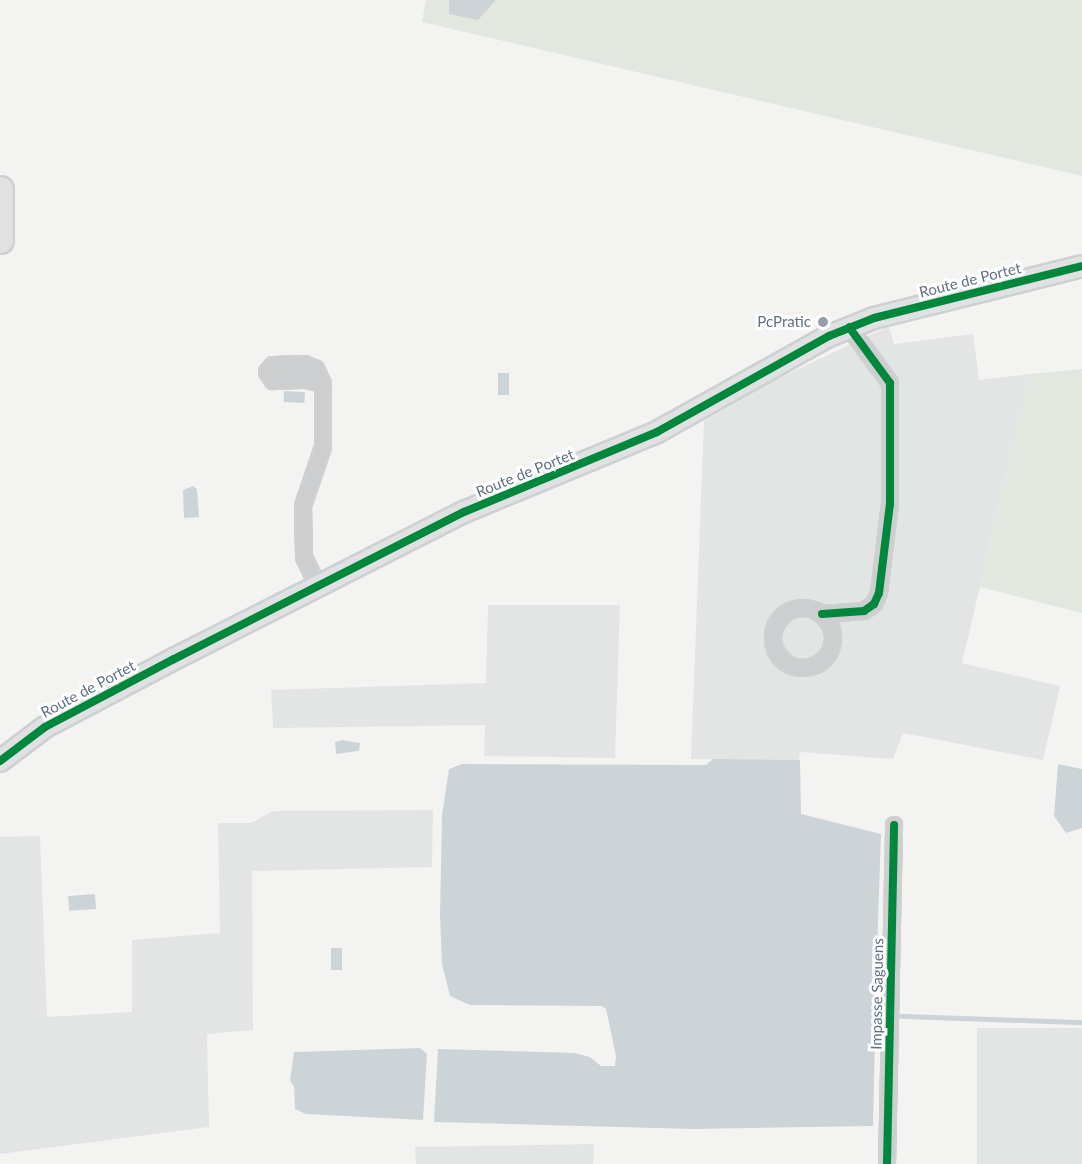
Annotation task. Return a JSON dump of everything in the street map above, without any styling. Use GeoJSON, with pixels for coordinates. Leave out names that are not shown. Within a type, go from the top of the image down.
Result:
{"type":"FeatureCollection","features":[{"type":"Feature","properties":{"kind":"highway"},"geometry":{"type":"LineString","coordinates":[[0,190],[0,240]]}},
{"type":"Feature","properties":{"kind":"street","name":"Route de Portet"},"geometry":{"type":"LineString","coordinates":[[0,761],[45,727],[318,586],[464,512],[657,432],[849,327],[1082,266]]}},
{"type":"Feature","properties":{"kind":"street"},"geometry":{"type":"LineString","coordinates":[[822,614],[833,634],[829,654],[814,667],[803,669],[783,661],[773,643],[776,625],[782,616],[801,608],[822,614],[864,611],[874,604],[879,593],[890,504],[890,382],[849,327]]}},
{"type":"Feature","properties":{"kind":"street"},"geometry":{"type":"LineString","coordinates":[[318,586],[304,557],[303,506],[323,447],[323,384]]}},
{"type":"Feature","properties":{"kind":"street","name":"Impasse Saguens"},"geometry":{"type":"LineString","coordinates":[[887,1164],[894,825]]}},
{"type":"Feature","properties":{"kind":"shaded area"},"geometry":{"type":"Polygon","coordinates":[[[426,0],[1082,0],[1082,176],[422,22],[426,0]]]}},
{"type":"Feature","properties":{"kind":"shaded area"},"geometry":{"type":"Polygon","coordinates":[[[449,0],[496,0],[478,20],[449,14],[449,0]]]}},
{"type":"Feature","properties":{"kind":"shaded area"},"geometry":{"type":"Polygon","coordinates":[[[889,326],[894,344],[973,334],[979,380],[1030,374],[962,663],[1060,686],[1043,760],[903,733],[893,759],[800,752],[799,760],[691,759],[704,421],[777,379],[889,326]]]}},
{"type":"Feature","properties":{"kind":"shaded area"},"geometry":{"type":"Polygon","coordinates":[[[1082,369],[1082,613],[980,587],[1030,374],[1082,369]]]}},
{"type":"Feature","properties":{"kind":"shaded area"},"geometry":{"type":"Polygon","coordinates":[[[498,373],[509,373],[509,395],[498,395],[498,373]]]}},
{"type":"Feature","properties":{"kind":"shaded area"},"geometry":{"type":"Polygon","coordinates":[[[284,391],[305,392],[304,403],[283,402],[284,391]]]}},
{"type":"Feature","properties":{"kind":"shaded area"},"geometry":{"type":"Polygon","coordinates":[[[193,486],[197,489],[199,517],[184,518],[183,490],[193,486]]]}},
{"type":"Feature","properties":{"kind":"shaded area"},"geometry":{"type":"Polygon","coordinates":[[[488,605],[620,605],[615,758],[484,756],[485,725],[273,728],[271,690],[486,683],[488,605]]]}},
{"type":"Feature","properties":{"kind":"shaded area"},"geometry":{"type":"Polygon","coordinates":[[[342,740],[360,743],[359,751],[336,754],[335,742],[342,740]]]}},
{"type":"Feature","properties":{"kind":"shaded area"},"geometry":{"type":"Polygon","coordinates":[[[713,759],[800,760],[801,814],[881,834],[875,1010],[879,1023],[875,1037],[873,1126],[693,1129],[434,1122],[438,1049],[575,1053],[590,1057],[601,1066],[615,1066],[616,1056],[606,1009],[601,1006],[470,1005],[450,996],[442,964],[440,916],[442,815],[449,769],[462,764],[706,765],[713,759]]]}},
{"type":"Feature","properties":{"kind":"shaded area"},"geometry":{"type":"Polygon","coordinates":[[[1058,764],[1082,769],[1082,828],[1066,833],[1054,816],[1058,764]]]}},
{"type":"Feature","properties":{"kind":"shaded area"},"geometry":{"type":"Polygon","coordinates":[[[433,810],[432,867],[252,871],[253,1030],[207,1034],[209,1127],[0,1154],[0,837],[40,836],[47,1017],[132,1012],[132,940],[220,933],[218,823],[251,823],[273,811],[433,810]]]}},
{"type":"Feature","properties":{"kind":"shaded area"},"geometry":{"type":"Polygon","coordinates":[[[95,894],[96,909],[69,911],[68,896],[95,894]]]}},
{"type":"Feature","properties":{"kind":"shaded area"},"geometry":{"type":"Polygon","coordinates":[[[331,948],[342,948],[342,970],[331,970],[331,948]]]}},
{"type":"Feature","properties":{"kind":"shaded area"},"geometry":{"type":"Polygon","coordinates":[[[977,1028],[1082,1028],[1082,1164],[977,1164],[977,1028]]]}},
{"type":"Feature","properties":{"kind":"shaded area"},"geometry":{"type":"Polygon","coordinates":[[[420,1048],[427,1054],[423,1120],[306,1114],[295,1109],[294,1087],[290,1080],[294,1052],[420,1048]]]}},
{"type":"Feature","properties":{"kind":"shaded area"},"geometry":{"type":"Polygon","coordinates":[[[594,1144],[593,1164],[416,1164],[415,1147],[594,1144]]]}},
{"type":"Feature","properties":{"kind":"waterway"},"geometry":{"type":"LineString","coordinates":[[877,1015],[1082,1022]]}},
{"type":"Feature","properties":{"kind":"cycle path"},"geometry":{"type":"LineString","coordinates":[[0,761],[45,727],[174,659],[464,512],[657,432],[829,336],[874,318],[1082,266]]}},
{"type":"Feature","properties":{"kind":"cycle path"},"geometry":{"type":"LineString","coordinates":[[822,614],[864,611],[874,604],[879,593],[890,504],[890,383],[849,327]]}},
{"type":"Feature","properties":{"kind":"cycle path"},"geometry":{"type":"LineString","coordinates":[[887,1164],[894,825]]}},
{"type":"Feature","properties":{"kind":"place","name":"PcPratic"},"geometry":{"type":"Point","coordinates":[823,322]}}]}
